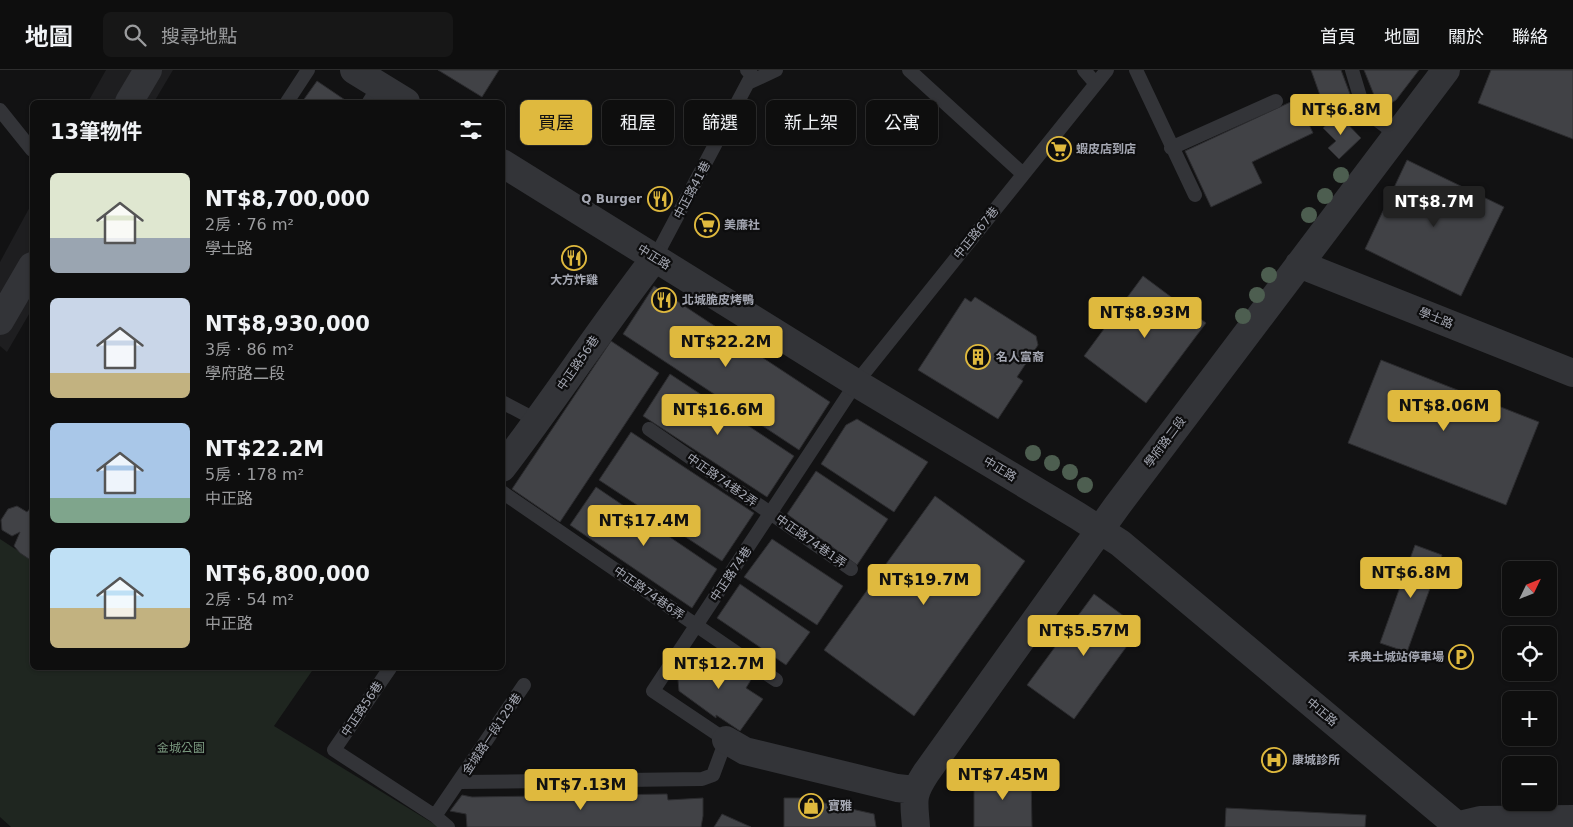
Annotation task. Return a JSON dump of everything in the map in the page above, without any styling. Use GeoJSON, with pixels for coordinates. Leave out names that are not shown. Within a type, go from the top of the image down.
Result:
{"type":"FeatureCollection","features":[{"type":"Feature","properties":{"kind":"street"},"geometry":{"type":"LineString","coordinates":[[130,100],[148,70]]}},
{"type":"Feature","properties":{"kind":"street"},"geometry":{"type":"LineString","coordinates":[[354,70],[374,94],[398,100]]}},
{"type":"Feature","properties":{"kind":"street","name":"學府路二段"},"geometry":{"type":"LineString","coordinates":[[915,790],[1099,531],[1446,70]]}},
{"type":"Feature","properties":{"kind":"street","name":"中正路"},"geometry":{"type":"LineString","coordinates":[[505,165],[856,383],[1120,543],[1459,826]]}},
{"type":"Feature","properties":{"kind":"street","name":"中正路56巷"},"geometry":{"type":"LineString","coordinates":[[505,464],[538,421],[615,309],[655,258]]}},
{"type":"Feature","properties":{"kind":"street","name":"學士路"},"geometry":{"type":"LineString","coordinates":[[1299,264],[1573,373]]}},
{"type":"Feature","properties":{"kind":"street"},"geometry":{"type":"LineString","coordinates":[[0,322],[30,270]]}},
{"type":"Feature","properties":{"kind":"street"},"geometry":{"type":"LineString","coordinates":[[726,740],[745,751],[896,788],[915,790],[916,827]]}},
{"type":"Feature","properties":{"kind":"street"},"geometry":{"type":"LineString","coordinates":[[1459,826],[1480,820],[1573,819]]}},
{"type":"Feature","properties":{"kind":"lane"},"geometry":{"type":"LineString","coordinates":[[288,100],[308,70]]}},
{"type":"Feature","properties":{"kind":"lane"},"geometry":{"type":"LineString","coordinates":[[747,76],[776,70]]}},
{"type":"Feature","properties":{"kind":"lane"},"geometry":{"type":"LineString","coordinates":[[909,70],[1023,174]]}},
{"type":"Feature","properties":{"kind":"lane"},"geometry":{"type":"LineString","coordinates":[[1084,70],[1096,84]]}},
{"type":"Feature","properties":{"kind":"lane","name":"中正路67巷"},"geometry":{"type":"LineString","coordinates":[[856,383],[1107,70]]}},
{"type":"Feature","properties":{"kind":"lane"},"geometry":{"type":"LineString","coordinates":[[1136,70],[1171,148],[1195,195]]}},
{"type":"Feature","properties":{"kind":"lane"},"geometry":{"type":"LineString","coordinates":[[1352,70],[1364,110],[1397,135]]}},
{"type":"Feature","properties":{"kind":"lane","name":"中正路41巷"},"geometry":{"type":"LineString","coordinates":[[655,258],[747,76]]}},
{"type":"Feature","properties":{"kind":"lane"},"geometry":{"type":"LineString","coordinates":[[1171,148],[1276,101]]}},
{"type":"Feature","properties":{"kind":"lane"},"geometry":{"type":"LineString","coordinates":[[0,110],[30,148]]}},
{"type":"Feature","properties":{"kind":"lane","name":"中正路74巷"},"geometry":{"type":"LineString","coordinates":[[726,740],[653,691],[856,383]]}},
{"type":"Feature","properties":{"kind":"lane"},"geometry":{"type":"LineString","coordinates":[[505,404],[538,421]]}},
{"type":"Feature","properties":{"kind":"lane","name":"中正路74巷2弄"},"geometry":{"type":"LineString","coordinates":[[649,429],[771,513]]}},
{"type":"Feature","properties":{"kind":"lane","name":"中正路74巷6弄"},"geometry":{"type":"LineString","coordinates":[[505,494],[776,680]]}},
{"type":"Feature","properties":{"kind":"lane","name":"中正路74巷1弄"},"geometry":{"type":"LineString","coordinates":[[771,513],[851,568]]}},
{"type":"Feature","properties":{"kind":"lane","name":"中正路56巷"},"geometry":{"type":"LineString","coordinates":[[389,670],[334,750],[435,816]]}},
{"type":"Feature","properties":{"kind":"lane","name":"金城路一段129巷"},"geometry":{"type":"LineString","coordinates":[[435,816],[460,782],[524,685]]}},
{"type":"Feature","properties":{"kind":"lane","name":"金城路一段129巷"},"geometry":{"type":"LineString","coordinates":[[460,782],[702,779],[713,775],[726,740]]}},
{"type":"Feature","properties":{"kind":"lane"},"geometry":{"type":"LineString","coordinates":[[435,816],[448,827]]}},
{"type":"Feature","properties":{"kind":"shaded area"},"geometry":{"type":"Polygon","coordinates":[[[106,70],[173,70],[155,100],[89,100],[106,70]]]}},
{"type":"Feature","properties":{"kind":"shaded area"},"geometry":{"type":"Polygon","coordinates":[[[30,207],[30,312],[7,352],[0,346],[0,262],[30,207]]]}},
{"type":"Feature","properties":{"kind":"green space","name":"金城公園"},"geometry":{"type":"Polygon","coordinates":[[[0,539],[30,559],[30,670],[313,670],[274,726],[439,827],[11,827],[0,817],[0,539]]]}},
{"type":"Feature","properties":{"kind":"building"},"geometry":{"type":"Polygon","coordinates":[[[438,70],[499,70],[482,97],[438,70]]]}},
{"type":"Feature","properties":{"kind":"building"},"geometry":{"type":"Polygon","coordinates":[[[1311,70],[1341,70],[1353,102],[1326,112],[1311,70]]]}},
{"type":"Feature","properties":{"kind":"building"},"geometry":{"type":"Polygon","coordinates":[[[1364,70],[1419,70],[1396,100],[1388,105],[1378,105],[1364,70]]]}},
{"type":"Feature","properties":{"kind":"building"},"geometry":{"type":"Polygon","coordinates":[[[1491,70],[1573,70],[1573,139],[1478,103],[1491,70]]]}},
{"type":"Feature","properties":{"kind":"building"},"geometry":{"type":"Polygon","coordinates":[[[317,81],[345,100],[303,100],[317,81]]]}},
{"type":"Feature","properties":{"kind":"building"},"geometry":{"type":"Polygon","coordinates":[[[1297,99],[1313,133],[1252,162],[1262,183],[1211,207],[1185,151],[1297,99]]]}},
{"type":"Feature","properties":{"kind":"building"},"geometry":{"type":"Polygon","coordinates":[[[1338,114],[1361,138],[1339,159],[1328,148],[1336,141],[1323,128],[1338,114]]]}},
{"type":"Feature","properties":{"kind":"building"},"geometry":{"type":"Polygon","coordinates":[[[1407,160],[1504,207],[1461,296],[1365,249],[1407,160]]]}},
{"type":"Feature","properties":{"kind":"building"},"geometry":{"type":"Polygon","coordinates":[[[1143,276],[1206,323],[1146,403],[1084,356],[1143,276]]]}},
{"type":"Feature","properties":{"kind":"building"},"geometry":{"type":"Polygon","coordinates":[[[654,286],[830,402],[799,450],[623,334],[654,286]]]}},
{"type":"Feature","properties":{"kind":"building","name":"名人富裔"},"geometry":{"type":"Polygon","coordinates":[[[975,297],[1036,336],[1038,345],[1017,377],[1023,381],[998,419],[918,370],[965,298],[971,302],[975,297]]]}},
{"type":"Feature","properties":{"kind":"building"},"geometry":{"type":"Polygon","coordinates":[[[611,341],[659,373],[560,522],[512,489],[611,341]]]}},
{"type":"Feature","properties":{"kind":"building"},"geometry":{"type":"Polygon","coordinates":[[[1381,360],[1539,422],[1506,505],[1348,443],[1381,360]]]}},
{"type":"Feature","properties":{"kind":"building"},"geometry":{"type":"Polygon","coordinates":[[[670,374],[794,456],[767,497],[643,416],[670,374]]]}},
{"type":"Feature","properties":{"kind":"building"},"geometry":{"type":"Polygon","coordinates":[[[857,419],[928,462],[894,512],[821,464],[846,425],[857,419]]]}},
{"type":"Feature","properties":{"kind":"building"},"geometry":{"type":"Polygon","coordinates":[[[631,432],[754,513],[722,561],[599,480],[631,432]]]}},
{"type":"Feature","properties":{"kind":"building"},"geometry":{"type":"Polygon","coordinates":[[[816,471],[888,519],[857,565],[787,514],[816,471]]]}},
{"type":"Feature","properties":{"kind":"building"},"geometry":{"type":"Polygon","coordinates":[[[596,487],[717,569],[692,608],[570,525],[596,487]]]}},
{"type":"Feature","properties":{"kind":"building"},"geometry":{"type":"Polygon","coordinates":[[[935,496],[1025,561],[914,716],[824,650],[935,496]]]}},
{"type":"Feature","properties":{"kind":"building"},"geometry":{"type":"Polygon","coordinates":[[[17,506],[27,512],[30,508],[30,560],[14,546],[20,532],[12,536],[2,530],[1,520],[8,509],[17,506]]]}},
{"type":"Feature","properties":{"kind":"building"},"geometry":{"type":"Polygon","coordinates":[[[772,539],[843,586],[817,625],[744,577],[772,539]]]}},
{"type":"Feature","properties":{"kind":"building"},"geometry":{"type":"Polygon","coordinates":[[[1415,545],[1442,555],[1407,652],[1380,643],[1415,545]]]}},
{"type":"Feature","properties":{"kind":"building"},"geometry":{"type":"Polygon","coordinates":[[[740,584],[810,632],[786,665],[717,618],[740,584]]]}},
{"type":"Feature","properties":{"kind":"building"},"geometry":{"type":"Polygon","coordinates":[[[1094,594],[1140,628],[1074,719],[1027,685],[1094,594]]]}},
{"type":"Feature","properties":{"kind":"building"},"geometry":{"type":"Polygon","coordinates":[[[697,650],[716,663],[719,658],[752,678],[746,688],[763,699],[740,731],[716,715],[716,718],[679,691],[678,680],[680,673],[697,650]]]}},
{"type":"Feature","properties":{"kind":"building"},"geometry":{"type":"Polygon","coordinates":[[[1031,774],[1032,827],[974,827],[974,783],[983,775],[1031,774]]]}},
{"type":"Feature","properties":{"kind":"building"},"geometry":{"type":"Polygon","coordinates":[[[667,794],[668,800],[703,798],[701,827],[467,827],[466,814],[450,811],[462,795],[472,797],[667,794]]]}},
{"type":"Feature","properties":{"kind":"building","name":"寶雅"},"geometry":{"type":"Polygon","coordinates":[[[784,798],[802,798],[874,814],[876,827],[784,827],[784,798]]]}},
{"type":"Feature","properties":{"kind":"building"},"geometry":{"type":"Polygon","coordinates":[[[1226,808],[1366,815],[1365,827],[1225,827],[1226,808]]]}},
{"type":"Feature","properties":{"kind":"building"},"geometry":{"type":"Polygon","coordinates":[[[722,814],[751,827],[714,827],[722,814]]]}},
{"type":"Feature","properties":{"kind":"place","name":"蝦皮店到店"},"geometry":{"type":"Point","coordinates":[1059,149]}},
{"type":"Feature","properties":{"kind":"place","name":"Q Burger"},"geometry":{"type":"Point","coordinates":[660,199]}},
{"type":"Feature","properties":{"kind":"place","name":"美廉社"},"geometry":{"type":"Point","coordinates":[707,225]}},
{"type":"Feature","properties":{"kind":"place","name":"大方炸雞"},"geometry":{"type":"Point","coordinates":[574,258]}},
{"type":"Feature","properties":{"kind":"place","name":"北城脆皮烤鴨"},"geometry":{"type":"Point","coordinates":[664,300]}},
{"type":"Feature","properties":{"kind":"place","name":"名人富裔"},"geometry":{"type":"Point","coordinates":[978,357]}},
{"type":"Feature","properties":{"kind":"place","name":"禾典土城站停車場"},"geometry":{"type":"Point","coordinates":[1461,657]}},
{"type":"Feature","properties":{"kind":"place","name":"康城診所"},"geometry":{"type":"Point","coordinates":[1274,760]}},
{"type":"Feature","properties":{"kind":"place","name":"寶雅"},"geometry":{"type":"Point","coordinates":[811,806]}}]}
